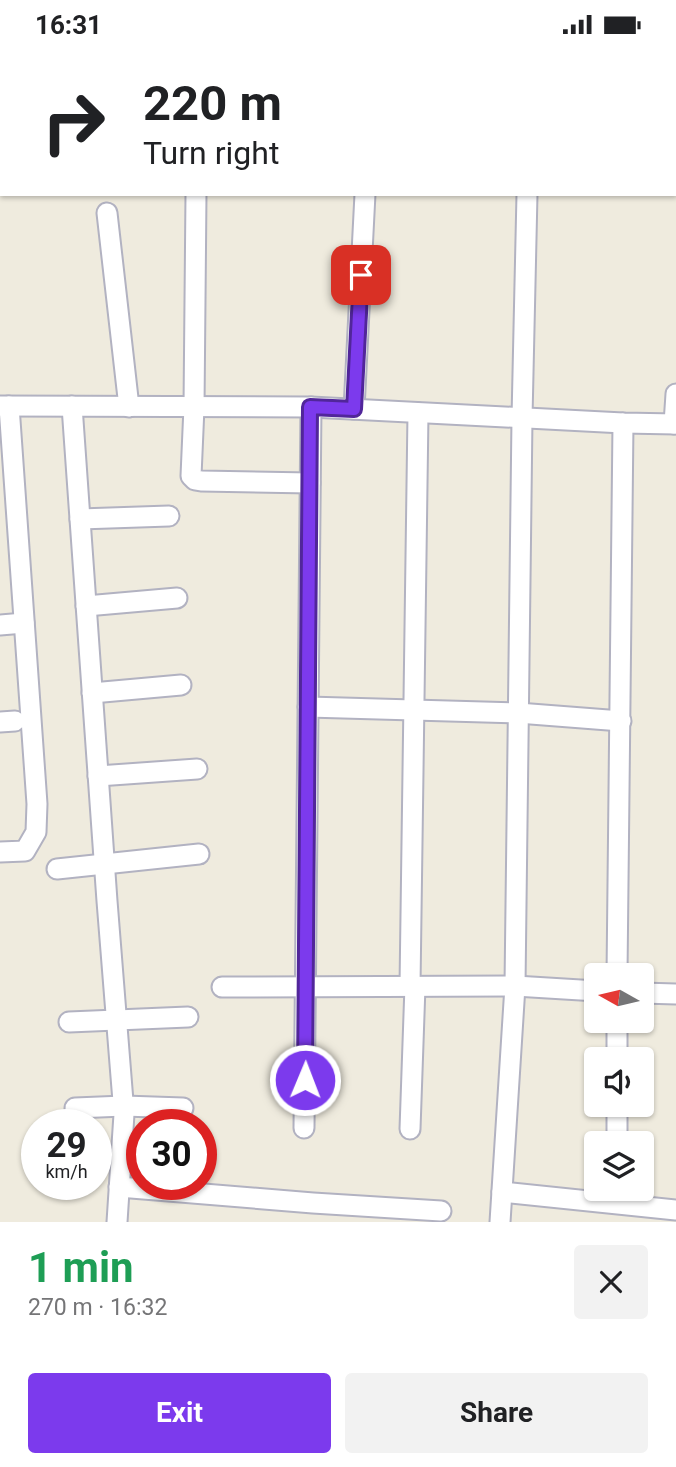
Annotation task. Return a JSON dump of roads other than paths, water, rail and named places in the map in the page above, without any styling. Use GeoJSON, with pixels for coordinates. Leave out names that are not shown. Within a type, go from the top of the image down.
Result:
{"type":"FeatureCollection","features":[{"type":"Feature","properties":{"kind":"street"},"geometry":{"type":"LineString","coordinates":[[197,196],[191,476],[201,481],[310,483]]}},
{"type":"Feature","properties":{"kind":"street"},"geometry":{"type":"LineString","coordinates":[[354,409],[365,196]]}},
{"type":"Feature","properties":{"kind":"street"},"geometry":{"type":"LineString","coordinates":[[500,1222],[515,986],[527,196]]}},
{"type":"Feature","properties":{"kind":"street"},"geometry":{"type":"LineString","coordinates":[[107,213],[130,407]]}},
{"type":"Feature","properties":{"kind":"street"},"geometry":{"type":"LineString","coordinates":[[0,852],[25,851],[36,832],[37,804],[24,624],[9,529],[4,406],[310,407],[675,424],[676,394]]}},
{"type":"Feature","properties":{"kind":"street"},"geometry":{"type":"LineString","coordinates":[[72,406],[124,1106],[117,1222]]}},
{"type":"Feature","properties":{"kind":"street"},"geometry":{"type":"LineString","coordinates":[[304,1128],[310,407]]}},
{"type":"Feature","properties":{"kind":"street"},"geometry":{"type":"LineString","coordinates":[[410,1129],[418,412]]}},
{"type":"Feature","properties":{"kind":"street"},"geometry":{"type":"LineString","coordinates":[[617,963],[623,423]]}},
{"type":"Feature","properties":{"kind":"street"},"geometry":{"type":"LineString","coordinates":[[80,519],[169,516]]}},
{"type":"Feature","properties":{"kind":"street"},"geometry":{"type":"LineString","coordinates":[[86,606],[177,598]]}},
{"type":"Feature","properties":{"kind":"street"},"geometry":{"type":"LineString","coordinates":[[0,625],[24,624]]}},
{"type":"Feature","properties":{"kind":"street"},"geometry":{"type":"LineString","coordinates":[[92,693],[181,685]]}},
{"type":"Feature","properties":{"kind":"street"},"geometry":{"type":"LineString","coordinates":[[308,708],[518,713],[621,721]]}},
{"type":"Feature","properties":{"kind":"street"},"geometry":{"type":"LineString","coordinates":[[98,776],[197,769]]}},
{"type":"Feature","properties":{"kind":"street"},"geometry":{"type":"LineString","coordinates":[[57,869],[199,854]]}},
{"type":"Feature","properties":{"kind":"street"},"geometry":{"type":"LineString","coordinates":[[222,987],[515,986],[584,990]]}},
{"type":"Feature","properties":{"kind":"street"},"geometry":{"type":"LineString","coordinates":[[654,993],[676,994]]}},
{"type":"Feature","properties":{"kind":"street"},"geometry":{"type":"LineString","coordinates":[[69,1022],[188,1017]]}},
{"type":"Feature","properties":{"kind":"street"},"geometry":{"type":"LineString","coordinates":[[75,1108],[183,1108]]}},
{"type":"Feature","properties":{"kind":"street"},"geometry":{"type":"LineString","coordinates":[[120,1187],[313,1212],[441,1211]]}},
{"type":"Feature","properties":{"kind":"street"},"geometry":{"type":"LineString","coordinates":[[502,1192],[676,1210]]}}]}
